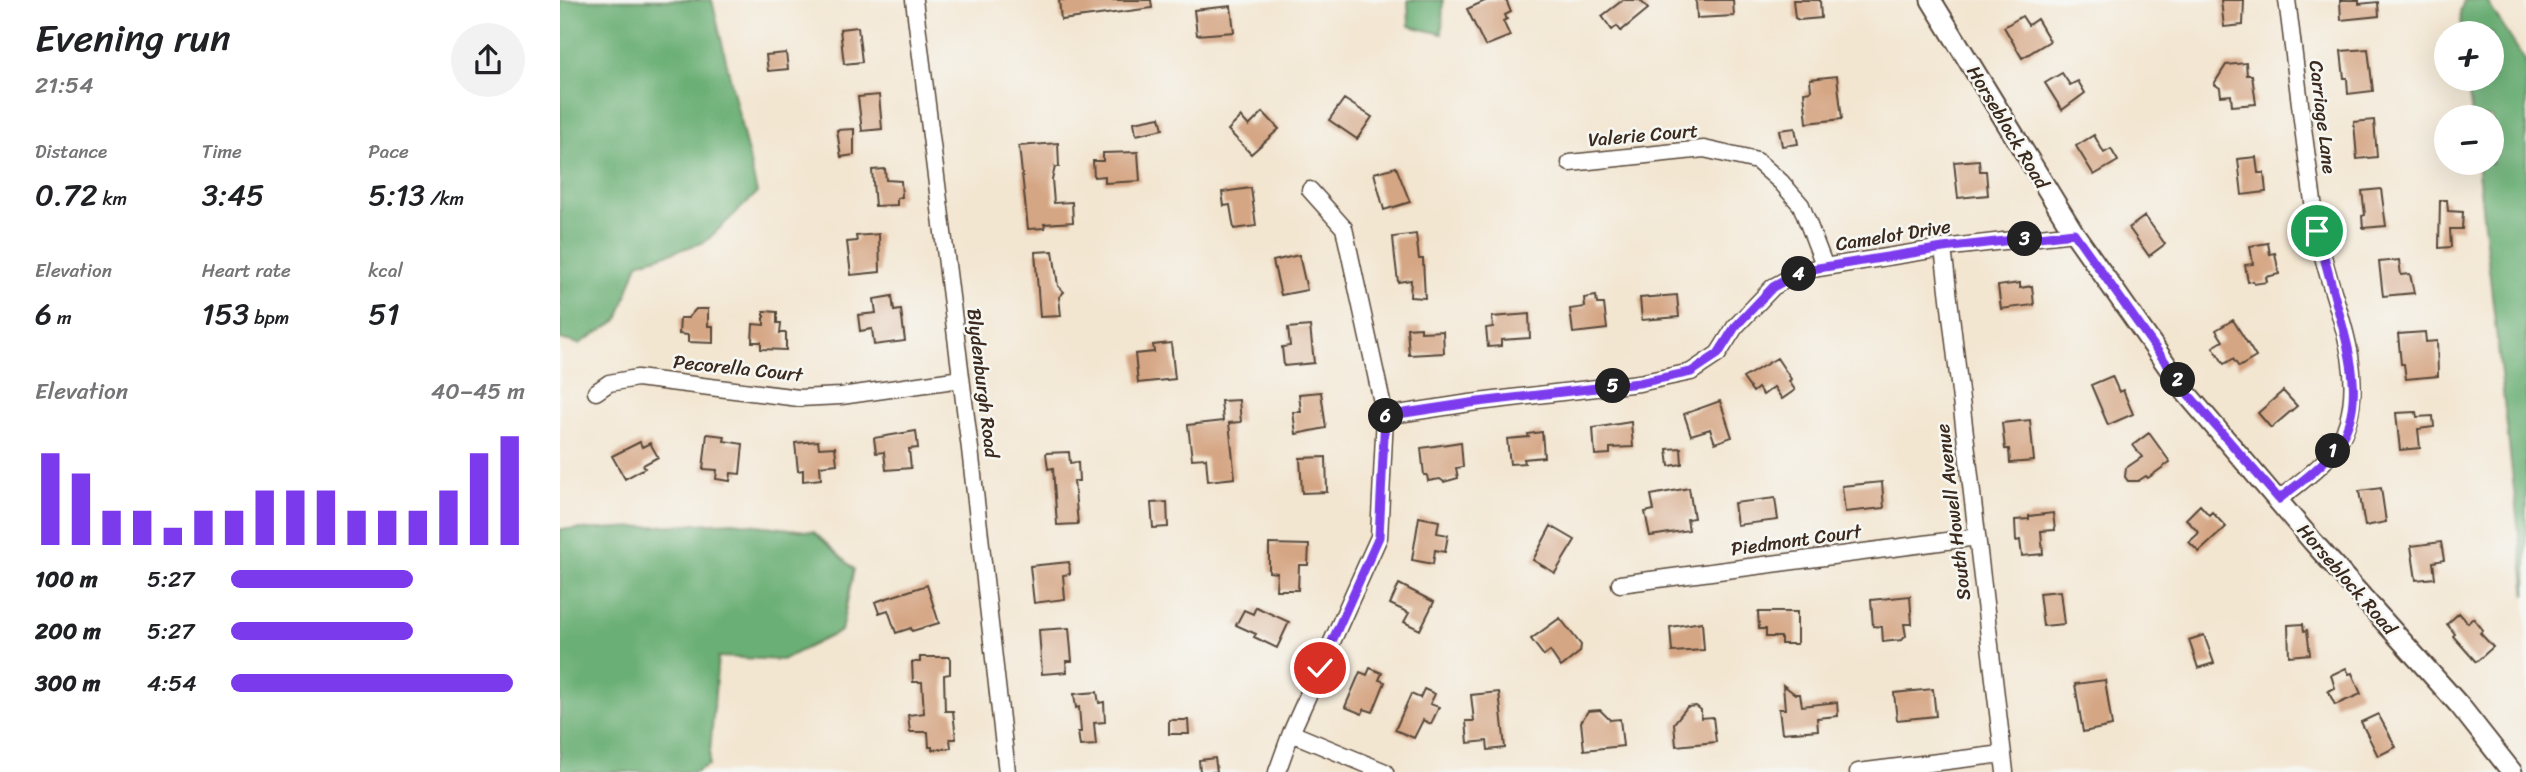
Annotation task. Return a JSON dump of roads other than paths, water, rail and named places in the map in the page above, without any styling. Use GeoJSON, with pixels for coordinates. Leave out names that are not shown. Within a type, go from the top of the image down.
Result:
{"type":"FeatureCollection","features":[{"type":"Feature","properties":{"kind":"street","name":"Blydenburgh Road"},"geometry":{"type":"LineString","coordinates":[[915,0],[1007,772]]}},
{"type":"Feature","properties":{"kind":"street","name":"Horseblock Road"},"geometry":{"type":"LineString","coordinates":[[1931,0],[2074,233],[2188,394],[2314,542],[2460,706],[2512,772]]}},
{"type":"Feature","properties":{"kind":"street","name":"Carriage Lane"},"geometry":{"type":"LineString","coordinates":[[2279,499],[2315,470],[2336,447],[2348,422],[2354,390],[2351,354],[2317,231],[2287,0]]}},
{"type":"Feature","properties":{"kind":"street","name":"Valerie Court"},"geometry":{"type":"LineString","coordinates":[[1570,163],[1704,149],[1757,161],[1781,181],[1801,205],[1825,267]]}},
{"type":"Feature","properties":{"kind":"street"},"geometry":{"type":"LineString","coordinates":[[1277,772],[1291,733],[1379,537],[1385,416],[1343,228],[1310,190]]}},
{"type":"Feature","properties":{"kind":"street","name":"Camelot Drive"},"geometry":{"type":"LineString","coordinates":[[1385,416],[1639,383],[1691,372],[1718,354],[1735,327],[1773,287],[1812,269],[1943,248],[2074,233]]}},
{"type":"Feature","properties":{"kind":"street","name":"South Howell Avenue"},"geometry":{"type":"LineString","coordinates":[[1943,248],[2005,772]]}},
{"type":"Feature","properties":{"kind":"street","name":"Pecorella Court"},"geometry":{"type":"LineString","coordinates":[[596,392],[608,383],[637,377],[799,398],[841,396],[961,379]]}},
{"type":"Feature","properties":{"kind":"street","name":"Piedmont Court"},"geometry":{"type":"LineString","coordinates":[[1620,584],[1978,537]]}},
{"type":"Feature","properties":{"kind":"street"},"geometry":{"type":"LineString","coordinates":[[1291,733],[1385,772]]}},
{"type":"Feature","properties":{"kind":"street"},"geometry":{"type":"LineString","coordinates":[[1858,772],[2003,754]]}}]}
